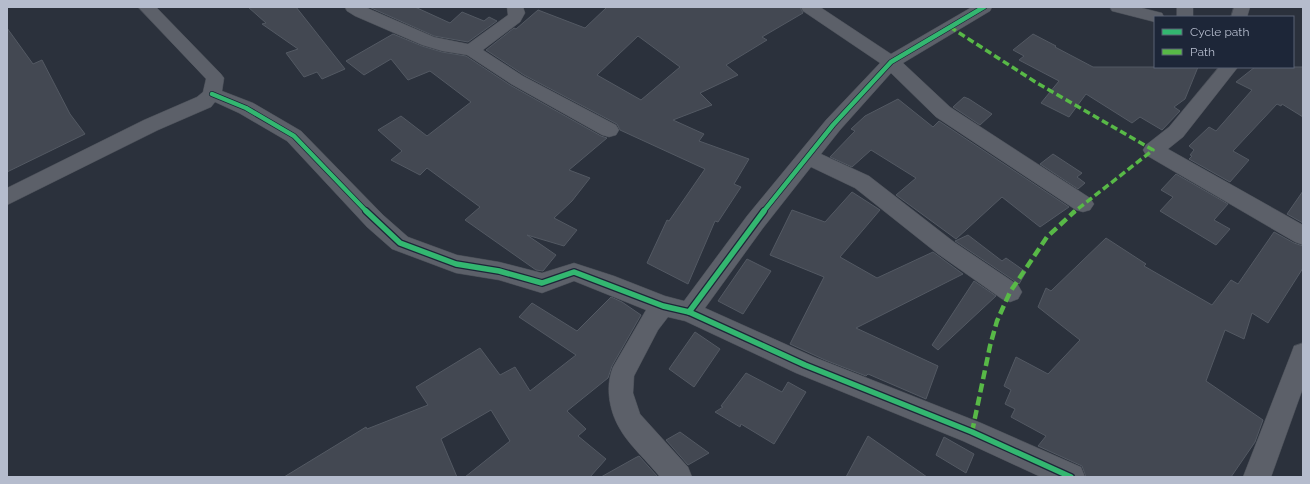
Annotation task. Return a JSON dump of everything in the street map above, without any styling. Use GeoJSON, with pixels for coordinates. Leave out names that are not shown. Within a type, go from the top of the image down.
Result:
{"type":"FeatureCollection","features":[{"type":"Feature","properties":{"kind":"street"},"geometry":{"type":"LineString","coordinates":[[7,197],[151,125],[204,102],[212,94],[215,78],[146,7]]}},
{"type":"Feature","properties":{"kind":"street"},"geometry":{"type":"LineString","coordinates":[[353,7],[419,39],[457,50],[471,50],[517,80],[609,130]]}},
{"type":"Feature","properties":{"kind":"street"},"geometry":{"type":"LineString","coordinates":[[471,50],[514,18],[517,13],[515,7]]}},
{"type":"Feature","properties":{"kind":"street"},"geometry":{"type":"LineString","coordinates":[[808,7],[891,62],[924,96],[944,112],[1083,204]]}},
{"type":"Feature","properties":{"kind":"street"},"geometry":{"type":"LineString","coordinates":[[689,312],[755,222],[838,119],[891,62],[984,7]]}},
{"type":"Feature","properties":{"kind":"street"},"geometry":{"type":"LineString","coordinates":[[1118,7],[1154,16]]}},
{"type":"Feature","properties":{"kind":"street"},"geometry":{"type":"LineString","coordinates":[[1228,68],[1176,132],[1153,150],[1303,236]]}},
{"type":"Feature","properties":{"kind":"street"},"geometry":{"type":"LineString","coordinates":[[212,94],[246,108],[294,136],[375,221],[400,243],[456,264],[499,271],[542,283],[574,272],[606,283],[663,306],[689,312],[806,365],[972,432],[1071,477]]}},
{"type":"Feature","properties":{"kind":"street"},"geometry":{"type":"LineString","coordinates":[[808,157],[862,182],[946,248],[1010,292]]}},
{"type":"Feature","properties":{"kind":"street"},"geometry":{"type":"LineString","coordinates":[[663,306],[650,323],[622,375],[620,393],[629,421],[678,477]]}},
{"type":"Feature","properties":{"kind":"street"},"geometry":{"type":"LineString","coordinates":[[1257,477],[1303,354]]}},
{"type":"Feature","properties":{"kind":"building"},"geometry":{"type":"Polygon","coordinates":[[[248,7],[296,7],[345,69],[322,79],[317,72],[304,77],[286,53],[298,49],[262,24],[266,23],[248,7]]]}},
{"type":"Feature","properties":{"kind":"building"},"geometry":{"type":"Polygon","coordinates":[[[369,7],[415,7],[450,23],[462,12],[484,21],[489,17],[497,21],[468,42],[434,36],[369,7]]]}},
{"type":"Feature","properties":{"kind":"building"},"geometry":{"type":"Polygon","coordinates":[[[607,7],[800,7],[803,13],[762,37],[767,40],[726,65],[738,75],[700,93],[712,105],[673,120],[704,134],[699,141],[749,159],[734,184],[741,187],[718,222],[715,221],[688,284],[647,263],[667,220],[669,221],[705,169],[620,130],[617,124],[524,75],[486,50],[514,28],[516,29],[538,10],[585,28],[607,7]],[[638,36],[597,75],[641,100],[680,67],[638,36]]]}},
{"type":"Feature","properties":{"kind":"building"},"geometry":{"type":"Polygon","coordinates":[[[7,28],[33,64],[42,60],[70,114],[85,134],[7,172],[7,28]]]}},
{"type":"Feature","properties":{"kind":"building"},"geometry":{"type":"Polygon","coordinates":[[[393,34],[422,46],[442,52],[466,56],[510,85],[607,138],[569,170],[590,178],[572,201],[554,218],[577,230],[564,246],[527,235],[556,255],[543,271],[536,270],[465,220],[480,207],[427,168],[420,175],[391,160],[402,151],[378,130],[401,116],[427,136],[471,102],[430,71],[408,80],[391,59],[364,75],[346,61],[393,34]]]}},
{"type":"Feature","properties":{"kind":"building"},"geometry":{"type":"Polygon","coordinates":[[[1033,34],[1093,67],[1198,68],[1185,99],[1174,107],[1180,111],[1162,130],[1140,117],[1132,123],[1086,94],[1069,117],[1041,103],[1059,81],[1019,60],[1024,56],[1013,50],[1033,34]]]}},
{"type":"Feature","properties":{"kind":"building"},"geometry":{"type":"Polygon","coordinates":[[[1303,67],[1303,117],[1282,104],[1281,106],[1277,104],[1233,151],[1249,160],[1230,182],[1189,159],[1194,150],[1189,146],[1209,127],[1216,131],[1252,90],[1236,82],[1254,68],[1303,67]]]}},
{"type":"Feature","properties":{"kind":"building"},"geometry":{"type":"Polygon","coordinates":[[[964,97],[992,114],[980,125],[953,107],[964,97]]]}},
{"type":"Feature","properties":{"kind":"building"},"geometry":{"type":"Polygon","coordinates":[[[898,99],[933,127],[939,121],[1069,207],[1040,227],[1002,197],[956,239],[896,195],[916,178],[871,150],[852,167],[830,157],[855,131],[851,129],[865,116],[898,99]]]}},
{"type":"Feature","properties":{"kind":"building"},"geometry":{"type":"Polygon","coordinates":[[[1053,154],[1082,173],[1077,177],[1085,183],[1078,189],[1040,164],[1053,154]]]}},
{"type":"Feature","properties":{"kind":"building"},"geometry":{"type":"Polygon","coordinates":[[[1176,174],[1228,204],[1214,220],[1230,229],[1216,245],[1160,211],[1173,197],[1161,190],[1176,174]]]}},
{"type":"Feature","properties":{"kind":"building"},"geometry":{"type":"Polygon","coordinates":[[[1303,191],[1303,223],[1287,214],[1303,191]]]}},
{"type":"Feature","properties":{"kind":"building"},"geometry":{"type":"Polygon","coordinates":[[[852,192],[880,210],[840,257],[877,278],[933,252],[963,274],[856,328],[938,366],[926,399],[868,374],[866,376],[825,360],[790,344],[824,277],[770,255],[792,210],[825,222],[852,192]]]}},
{"type":"Feature","properties":{"kind":"building"},"geometry":{"type":"Polygon","coordinates":[[[1274,232],[1294,243],[1303,246],[1303,268],[1268,323],[1252,313],[1244,339],[1225,330],[1206,381],[1263,420],[1255,442],[1231,477],[1086,477],[1082,466],[1038,446],[1046,436],[1011,417],[1015,409],[1005,404],[1011,390],[1004,386],[1016,357],[1048,374],[1080,340],[1038,307],[1046,288],[1051,291],[1106,238],[1146,264],[1144,266],[1212,305],[1231,280],[1238,284],[1274,232]]]}},
{"type":"Feature","properties":{"kind":"building"},"geometry":{"type":"Polygon","coordinates":[[[968,235],[1002,261],[1006,258],[1026,272],[1019,284],[955,241],[968,235]]]}},
{"type":"Feature","properties":{"kind":"building"},"geometry":{"type":"Polygon","coordinates":[[[747,259],[771,271],[743,314],[718,301],[747,259]]]}},
{"type":"Feature","properties":{"kind":"building"},"geometry":{"type":"Polygon","coordinates":[[[974,281],[996,296],[938,350],[932,345],[974,281]]]}},
{"type":"Feature","properties":{"kind":"building"},"geometry":{"type":"Polygon","coordinates":[[[611,297],[622,302],[641,315],[612,366],[608,378],[567,411],[586,429],[578,436],[606,459],[590,477],[465,477],[510,441],[491,410],[441,439],[457,477],[284,477],[366,427],[367,429],[428,405],[416,387],[480,348],[500,375],[515,367],[530,391],[576,355],[519,317],[532,303],[577,331],[611,297]]]}},
{"type":"Feature","properties":{"kind":"building"},"geometry":{"type":"Polygon","coordinates":[[[695,332],[720,349],[694,387],[669,369],[695,332]]]}},
{"type":"Feature","properties":{"kind":"building"},"geometry":{"type":"Polygon","coordinates":[[[746,373],[782,392],[788,382],[806,392],[774,444],[741,424],[740,427],[715,412],[723,407],[721,406],[746,373]]]}},
{"type":"Feature","properties":{"kind":"building"},"geometry":{"type":"Polygon","coordinates":[[[680,432],[709,453],[688,465],[666,440],[680,432]]]}},
{"type":"Feature","properties":{"kind":"building"},"geometry":{"type":"Polygon","coordinates":[[[868,436],[927,477],[846,477],[868,436]]]}},
{"type":"Feature","properties":{"kind":"building"},"geometry":{"type":"Polygon","coordinates":[[[944,437],[974,454],[966,473],[936,455],[944,437]]]}},
{"type":"Feature","properties":{"kind":"building"},"geometry":{"type":"Polygon","coordinates":[[[639,456],[658,477],[601,477],[635,458],[639,456]]]}},
{"type":"Feature","properties":{"kind":"marked path"},"geometry":{"type":"LineString","coordinates":[[950,27],[1037,83],[1153,150],[1083,204],[1047,237],[1010,292],[997,321],[990,346],[972,432]]}},
{"type":"Feature","properties":{"kind":"cycle path"},"geometry":{"type":"LineString","coordinates":[[689,312],[755,222],[833,125],[891,62],[984,7]]}},
{"type":"Feature","properties":{"kind":"cycle path"},"geometry":{"type":"LineString","coordinates":[[212,94],[246,108],[294,136],[375,221],[400,243],[456,264],[499,271],[542,283],[574,272],[606,283],[663,306],[689,312],[805,365],[972,432],[1071,477]]}}]}
